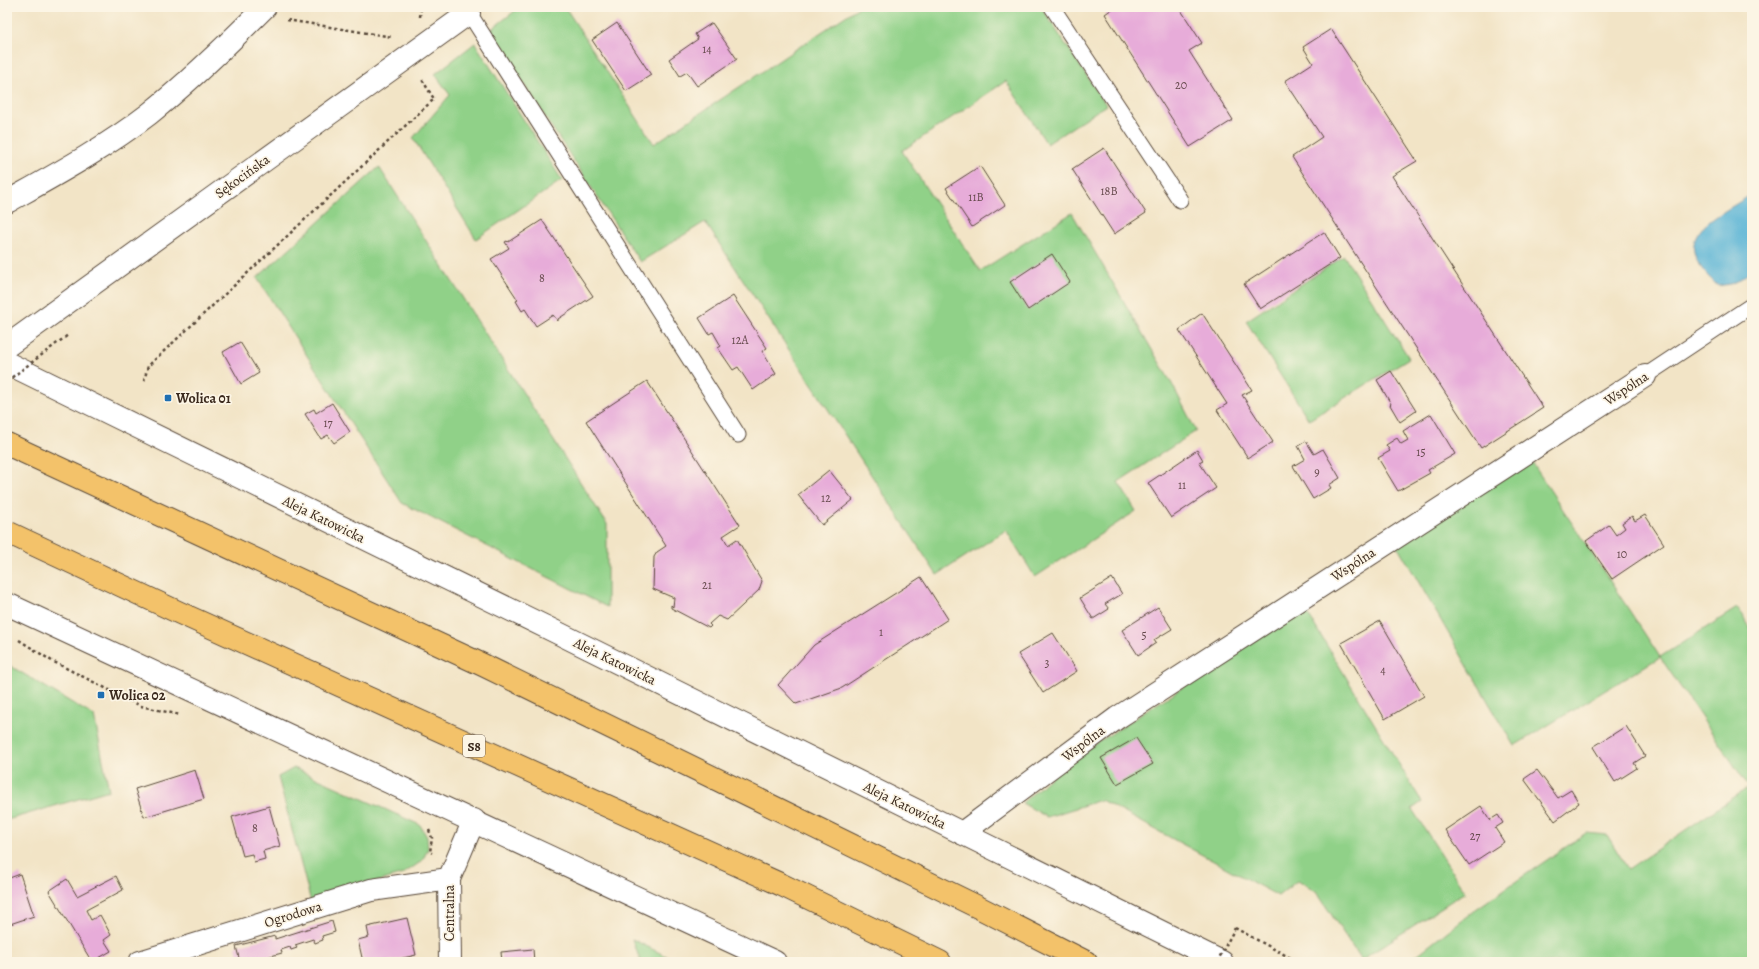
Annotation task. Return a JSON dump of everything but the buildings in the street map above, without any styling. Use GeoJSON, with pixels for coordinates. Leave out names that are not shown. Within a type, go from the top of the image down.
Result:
{"type":"FeatureCollection","features":[{"type":"Feature","properties":{"kind":"highway"},"geometry":{"type":"LineString","coordinates":[[7,444],[483,665],[972,904],[1086,962]]}},
{"type":"Feature","properties":{"kind":"highway","name":"S8"},"geometry":{"type":"LineString","coordinates":[[7,532],[187,616],[782,885],[940,962]]}},
{"type":"Feature","properties":{"kind":"street"},"geometry":{"type":"LineString","coordinates":[[7,202],[88,155],[148,114],[206,66],[265,7]]}},
{"type":"Feature","properties":{"kind":"street","name":"Sękocińska"},"geometry":{"type":"LineString","coordinates":[[7,346],[470,9]]}},
{"type":"Feature","properties":{"kind":"street","name":"Aleja Katowicka"},"geometry":{"type":"LineString","coordinates":[[7,364],[1222,962]]}},
{"type":"Feature","properties":{"kind":"street","name":"Wspólna"},"geometry":{"type":"LineString","coordinates":[[962,833],[1117,718],[1645,376]]}},
{"type":"Feature","properties":{"kind":"street"},"geometry":{"type":"LineString","coordinates":[[7,604],[474,820],[776,962]]}},
{"type":"Feature","properties":{"kind":"street","name":"Centralna"},"geometry":{"type":"LineString","coordinates":[[450,962],[449,879],[474,820]]}},
{"type":"Feature","properties":{"kind":"street","name":"Ogrodowa"},"geometry":{"type":"LineString","coordinates":[[140,962],[371,890],[449,879]]}},
{"type":"Feature","properties":{"kind":"lane"},"geometry":{"type":"LineString","coordinates":[[1052,7],[1180,200]]}},
{"type":"Feature","properties":{"kind":"lane"},"geometry":{"type":"LineString","coordinates":[[470,9],[738,435]]}},
{"type":"Feature","properties":{"kind":"lane","name":"Wspólna"},"geometry":{"type":"LineString","coordinates":[[1645,376],[1752,305]]}},
{"type":"Feature","properties":{"kind":"path"},"geometry":{"type":"LineString","coordinates":[[144,381],[148,366],[434,99],[420,76]]}},
{"type":"Feature","properties":{"kind":"path"},"geometry":{"type":"LineString","coordinates":[[7,381],[68,335]]}},
{"type":"Feature","properties":{"kind":"path"},"geometry":{"type":"LineString","coordinates":[[1216,962],[1234,928],[1298,962]]}},
{"type":"Feature","properties":{"kind":"green space"},"geometry":{"type":"Polygon","coordinates":[[[520,7],[565,7],[654,144],[859,7],[1041,7],[1106,105],[1047,144],[1006,81],[902,151],[980,271],[1072,213],[1172,384],[1196,431],[1118,482],[1136,511],[1035,577],[1006,530],[937,575],[705,222],[640,262],[489,31],[520,7]]]}},
{"type":"Feature","properties":{"kind":"green space"},"geometry":{"type":"Polygon","coordinates":[[[475,43],[562,180],[476,239],[413,138],[450,95],[435,74],[475,43]]]}},
{"type":"Feature","properties":{"kind":"green space"},"geometry":{"type":"Polygon","coordinates":[[[379,167],[607,524],[607,607],[402,503],[257,278],[379,167]]]}},
{"type":"Feature","properties":{"kind":"green space"},"geometry":{"type":"Polygon","coordinates":[[[1344,256],[1409,358],[1309,420],[1246,321],[1344,256]]]}},
{"type":"Feature","properties":{"kind":"green space"},"geometry":{"type":"Polygon","coordinates":[[[1529,458],[1660,657],[1514,746],[1397,545],[1529,458]]]}},
{"type":"Feature","properties":{"kind":"green space"},"geometry":{"type":"Polygon","coordinates":[[[1304,608],[1422,802],[1412,809],[1465,892],[1361,960],[1316,891],[1298,880],[1278,896],[1101,800],[1047,817],[1022,803],[1068,762],[1304,608]]]}},
{"type":"Feature","properties":{"kind":"green space"},"geometry":{"type":"Polygon","coordinates":[[[1737,608],[1752,630],[1752,962],[1408,962],[1476,909],[1586,833],[1607,835],[1628,869],[1749,787],[1660,657],[1737,608]]]}},
{"type":"Feature","properties":{"kind":"green space"},"geometry":{"type":"Polygon","coordinates":[[[7,664],[94,716],[109,790],[7,820],[7,664]]]}},
{"type":"Feature","properties":{"kind":"green space"},"geometry":{"type":"Polygon","coordinates":[[[294,768],[420,825],[427,837],[428,849],[422,861],[403,874],[311,902],[278,777],[294,768]]]}},
{"type":"Feature","properties":{"kind":"green space"},"geometry":{"type":"Polygon","coordinates":[[[632,939],[678,962],[641,962],[632,939]]]}},
{"type":"Feature","properties":{"kind":"water"},"geometry":{"type":"Polygon","coordinates":[[[1752,194],[1752,270],[1735,283],[1718,286],[1702,269],[1695,255],[1694,242],[1699,232],[1709,222],[1752,194]]]}},
{"type":"Feature","properties":{"kind":"place","name":"Wolica 01"},"geometry":{"type":"Point","coordinates":[168,398]}},
{"type":"Feature","properties":{"kind":"place","name":"Wolica 02"},"geometry":{"type":"Point","coordinates":[101,695]}}]}
